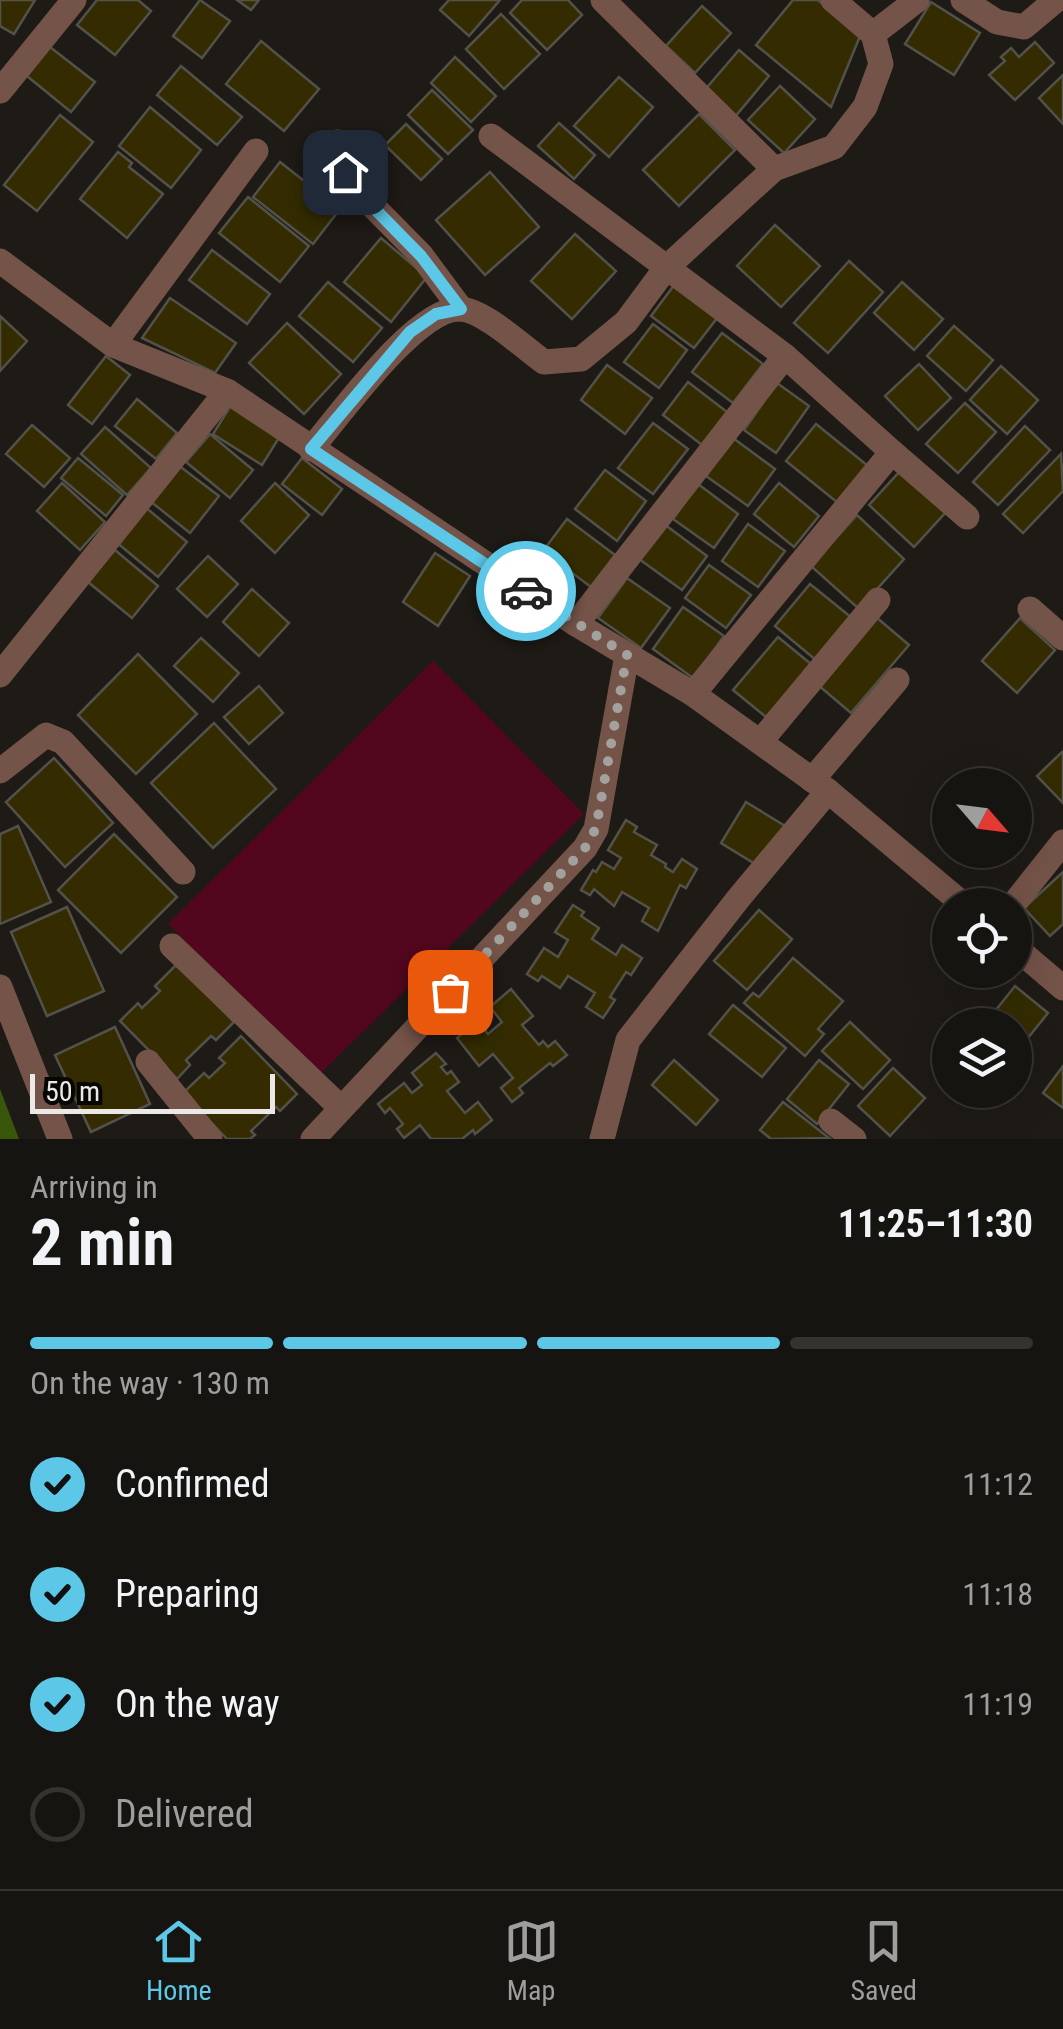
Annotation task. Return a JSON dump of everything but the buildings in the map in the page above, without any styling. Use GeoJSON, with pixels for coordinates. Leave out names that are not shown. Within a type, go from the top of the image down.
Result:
{"type":"FeatureCollection","features":[{"type":"Feature","properties":{"kind":"street"},"geometry":{"type":"LineString","coordinates":[[0,91],[74,0]]}},
{"type":"Feature","properties":{"kind":"street"},"geometry":{"type":"LineString","coordinates":[[603,0],[774,169]]}},
{"type":"Feature","properties":{"kind":"street"},"geometry":{"type":"LineString","coordinates":[[311,449],[410,332],[436,314],[461,309],[480,315],[544,362],[581,359],[626,322],[666,268],[774,169],[834,147],[865,106],[881,64],[872,34],[833,0]]}},
{"type":"Feature","properties":{"kind":"street"},"geometry":{"type":"LineString","coordinates":[[872,34],[917,0]]}},
{"type":"Feature","properties":{"kind":"street"},"geometry":{"type":"LineString","coordinates":[[963,0],[998,22],[1024,27],[1056,0]]}},
{"type":"Feature","properties":{"kind":"street"},"geometry":{"type":"LineString","coordinates":[[492,136],[784,356],[967,517]]}},
{"type":"Feature","properties":{"kind":"street"},"geometry":{"type":"LineString","coordinates":[[338,142],[345,172],[356,189],[421,256],[461,309]]}},
{"type":"Feature","properties":{"kind":"street"},"geometry":{"type":"LineString","coordinates":[[113,345],[256,150]]}},
{"type":"Feature","properties":{"kind":"street"},"geometry":{"type":"LineString","coordinates":[[0,261],[113,345],[227,391],[576,624],[694,694],[820,785],[944,888]]}},
{"type":"Feature","properties":{"kind":"street"},"geometry":{"type":"LineString","coordinates":[[576,624],[784,356]]}},
{"type":"Feature","properties":{"kind":"street"},"geometry":{"type":"LineString","coordinates":[[0,674],[227,391]]}},
{"type":"Feature","properties":{"kind":"street"},"geometry":{"type":"LineString","coordinates":[[694,694],[892,452]]}},
{"type":"Feature","properties":{"kind":"street"},"geometry":{"type":"LineString","coordinates":[[760,742],[878,600]]}},
{"type":"Feature","properties":{"kind":"street"},"geometry":{"type":"LineString","coordinates":[[1030,609],[1063,638]]}},
{"type":"Feature","properties":{"kind":"street"},"geometry":{"type":"LineString","coordinates":[[313,1139],[585,848],[596,828],[627,655]]}},
{"type":"Feature","properties":{"kind":"street"},"geometry":{"type":"LineString","coordinates":[[602,1139],[628,1040],[738,899],[897,680]]}},
{"type":"Feature","properties":{"kind":"street"},"geometry":{"type":"LineString","coordinates":[[0,771],[46,735],[64,742],[183,872]]}},
{"type":"Feature","properties":{"kind":"street"},"geometry":{"type":"LineString","coordinates":[[1027,888],[1063,842]]}},
{"type":"Feature","properties":{"kind":"street"},"geometry":{"type":"LineString","coordinates":[[172,946],[342,1108]]}},
{"type":"Feature","properties":{"kind":"street"},"geometry":{"type":"LineString","coordinates":[[1032,962],[1063,988]]}},
{"type":"Feature","properties":{"kind":"street"},"geometry":{"type":"LineString","coordinates":[[0,987],[60,1139]]}},
{"type":"Feature","properties":{"kind":"street"},"geometry":{"type":"LineString","coordinates":[[148,1062],[210,1139]]}},
{"type":"Feature","properties":{"kind":"street"},"geometry":{"type":"LineString","coordinates":[[831,1120],[854,1139]]}},
{"type":"Feature","properties":{"kind":"shaded area"},"geometry":{"type":"Polygon","coordinates":[[[433,661],[584,814],[318,1076],[168,924],[433,661]]]}},
{"type":"Feature","properties":{"kind":"shaded area"},"geometry":{"type":"Polygon","coordinates":[[[0,1089],[19,1139],[0,1139],[0,1089]]]}},
{"type":"Feature","properties":{"kind":"way so far"},"geometry":{"type":"LineString","coordinates":[[450,992],[585,848],[596,828],[627,655],[526,591]]}},
{"type":"Feature","properties":{"kind":"route"},"geometry":{"type":"LineString","coordinates":[[345,172],[356,189],[421,256],[461,309],[436,314],[410,332],[311,449],[526,591]]}}]}
